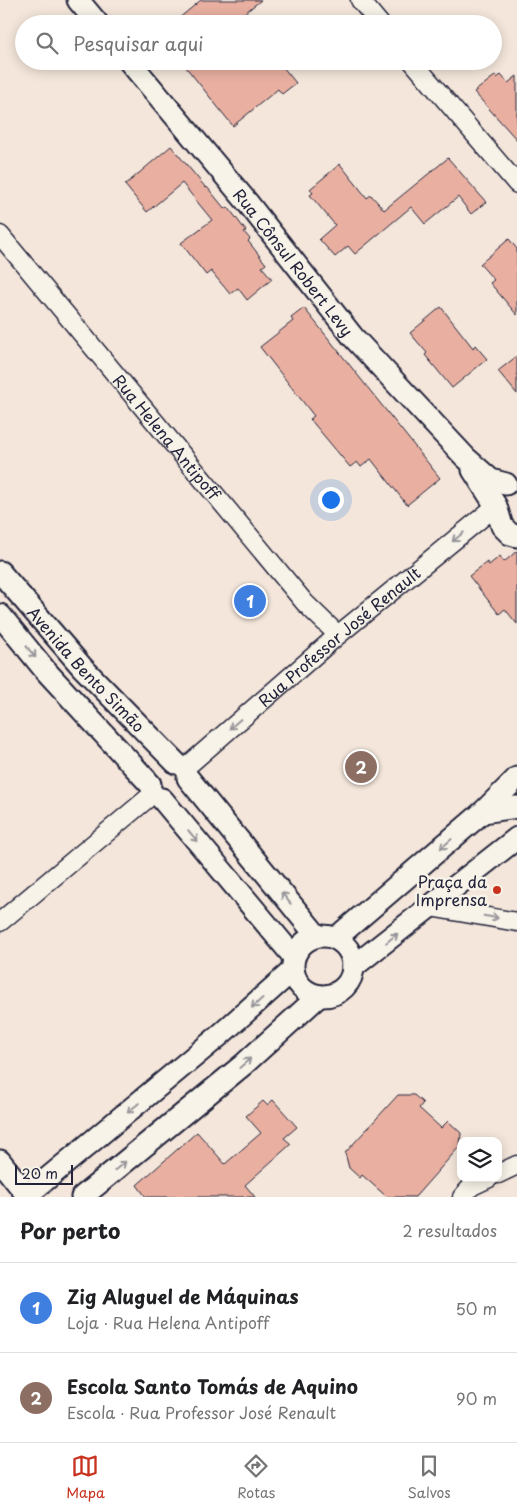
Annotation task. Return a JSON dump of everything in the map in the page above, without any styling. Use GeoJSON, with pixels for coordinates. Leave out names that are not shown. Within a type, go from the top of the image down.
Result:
{"type":"FeatureCollection","features":[{"type":"Feature","properties":{"kind":"street"},"geometry":{"type":"LineString","coordinates":[[78,0],[90,15]]}},
{"type":"Feature","properties":{"kind":"street"},"geometry":{"type":"LineString","coordinates":[[360,0],[372,15]]}},
{"type":"Feature","properties":{"kind":"street","name":"Rua Cônsul Robert Levy"},"geometry":{"type":"LineString","coordinates":[[137,70],[247,202],[353,337],[465,457],[491,480],[512,479]]}},
{"type":"Feature","properties":{"kind":"street"},"geometry":{"type":"LineString","coordinates":[[420,70],[517,184]]}},
{"type":"Feature","properties":{"kind":"street","name":"Rua Helena Antipoff"},"geometry":{"type":"LineString","coordinates":[[0,235],[305,603],[338,635]]}},
{"type":"Feature","properties":{"kind":"street","name":"Rua Cônsul Robert Levy"},"geometry":{"type":"LineString","coordinates":[[465,457],[496,506]]}},
{"type":"Feature","properties":{"kind":"street"},"geometry":{"type":"LineString","coordinates":[[512,479],[496,506],[502,526],[510,534],[517,536]]}},
{"type":"Feature","properties":{"kind":"street","name":"Rua Professor José Renault"},"geometry":{"type":"LineString","coordinates":[[182,770],[338,635],[496,506]]}},
{"type":"Feature","properties":{"kind":"street","name":"Avenida Bento Simão"},"geometry":{"type":"LineString","coordinates":[[0,572],[82,667],[182,770],[326,937]]}},
{"type":"Feature","properties":{"kind":"street","name":"Avenida Bento Simão"},"geometry":{"type":"LineString","coordinates":[[0,615],[45,670],[156,792],[293,964]]}},
{"type":"Feature","properties":{"kind":"street"},"geometry":{"type":"LineString","coordinates":[[166,762],[182,770],[187,788],[181,795],[172,800],[156,792],[151,774],[157,766],[166,762]]}},
{"type":"Feature","properties":{"kind":"street"},"geometry":{"type":"LineString","coordinates":[[0,1161],[26,1196],[220,1036],[293,964],[299,947],[307,940],[326,937],[483,812],[517,778]]}},
{"type":"Feature","properties":{"kind":"street"},"geometry":{"type":"LineString","coordinates":[[0,922],[156,792]]}},
{"type":"Feature","properties":{"kind":"street"},"geometry":{"type":"LineString","coordinates":[[483,812],[517,807]]}},
{"type":"Feature","properties":{"kind":"street"},"geometry":{"type":"LineString","coordinates":[[353,967],[517,838]]}},
{"type":"Feature","properties":{"kind":"street"},"geometry":{"type":"LineString","coordinates":[[430,907],[517,922]]}},
{"type":"Feature","properties":{"kind":"street"},"geometry":{"type":"LineString","coordinates":[[293,964],[296,981],[303,989],[319,996],[333,994],[345,986],[352,974],[353,967],[349,950],[326,937]]}},
{"type":"Feature","properties":{"kind":"street"},"geometry":{"type":"LineString","coordinates":[[82,1197],[243,1065],[319,996]]}},
{"type":"Feature","properties":{"kind":"street"},"geometry":{"type":"LineString","coordinates":[[502,1172],[517,1165]]}},
{"type":"Feature","properties":{"kind":"street"},"geometry":{"type":"LineString","coordinates":[[468,1193],[483,1182]]}},
{"type":"Feature","properties":{"kind":"building"},"geometry":{"type":"Polygon","coordinates":[[[201,0],[261,0],[242,15],[183,15],[201,0]]]}},
{"type":"Feature","properties":{"kind":"building"},"geometry":{"type":"Polygon","coordinates":[[[188,70],[285,70],[296,83],[282,94],[278,89],[233,126],[188,70]]]}},
{"type":"Feature","properties":{"kind":"building"},"geometry":{"type":"Polygon","coordinates":[[[496,75],[497,78],[501,75],[508,83],[517,76],[517,140],[474,92],[496,75]]]}},
{"type":"Feature","properties":{"kind":"building"},"geometry":{"type":"Polygon","coordinates":[[[171,146],[225,209],[228,207],[246,231],[244,232],[250,239],[248,241],[266,264],[262,267],[272,279],[247,300],[238,288],[230,294],[211,271],[206,275],[181,243],[212,220],[182,183],[147,212],[125,185],[171,146]]]}},
{"type":"Feature","properties":{"kind":"building"},"geometry":{"type":"Polygon","coordinates":[[[448,158],[486,202],[471,214],[458,197],[425,224],[411,207],[355,254],[348,246],[335,257],[319,239],[335,225],[310,195],[313,193],[310,189],[340,164],[367,198],[371,195],[384,210],[448,158]]]}},
{"type":"Feature","properties":{"kind":"building"},"geometry":{"type":"Polygon","coordinates":[[[509,239],[517,249],[517,315],[490,283],[494,280],[480,264],[509,239]]]}},
{"type":"Feature","properties":{"kind":"building"},"geometry":{"type":"Polygon","coordinates":[[[441,307],[473,348],[475,345],[487,359],[452,388],[410,333],[441,307]]]}},
{"type":"Feature","properties":{"kind":"building"},"geometry":{"type":"Polygon","coordinates":[[[304,308],[440,478],[407,505],[371,459],[361,467],[357,462],[350,467],[310,419],[314,416],[260,347],[293,321],[291,318],[304,308]]]}},
{"type":"Feature","properties":{"kind":"building"},"geometry":{"type":"Polygon","coordinates":[[[517,356],[517,394],[498,371],[517,356]]]}},
{"type":"Feature","properties":{"kind":"building"},"geometry":{"type":"Polygon","coordinates":[[[517,551],[517,624],[505,609],[499,614],[469,576],[487,562],[489,565],[500,556],[504,562],[517,551]]]}},
{"type":"Feature","properties":{"kind":"building"},"geometry":{"type":"Polygon","coordinates":[[[398,1095],[414,1095],[423,1103],[419,1108],[441,1128],[448,1121],[461,1133],[461,1137],[457,1137],[457,1149],[415,1197],[387,1197],[362,1175],[360,1178],[349,1168],[345,1153],[398,1095]]]}},
{"type":"Feature","properties":{"kind":"building"},"geometry":{"type":"Polygon","coordinates":[[[273,1100],[297,1127],[284,1138],[291,1144],[245,1185],[255,1197],[146,1197],[137,1185],[197,1132],[225,1164],[261,1133],[246,1116],[263,1101],[267,1105],[273,1100]]]}},
{"type":"Feature","properties":{"kind":"place","name":"Zig Aluguel de Máquinas"},"geometry":{"type":"Point","coordinates":[250,601]}},
{"type":"Feature","properties":{"kind":"place","name":"Escola Santo Tomás de Aquino"},"geometry":{"type":"Point","coordinates":[361,767]}},
{"type":"Feature","properties":{"kind":"place","name":"Praça da Imprensa"},"geometry":{"type":"Point","coordinates":[497,890]}}]}
